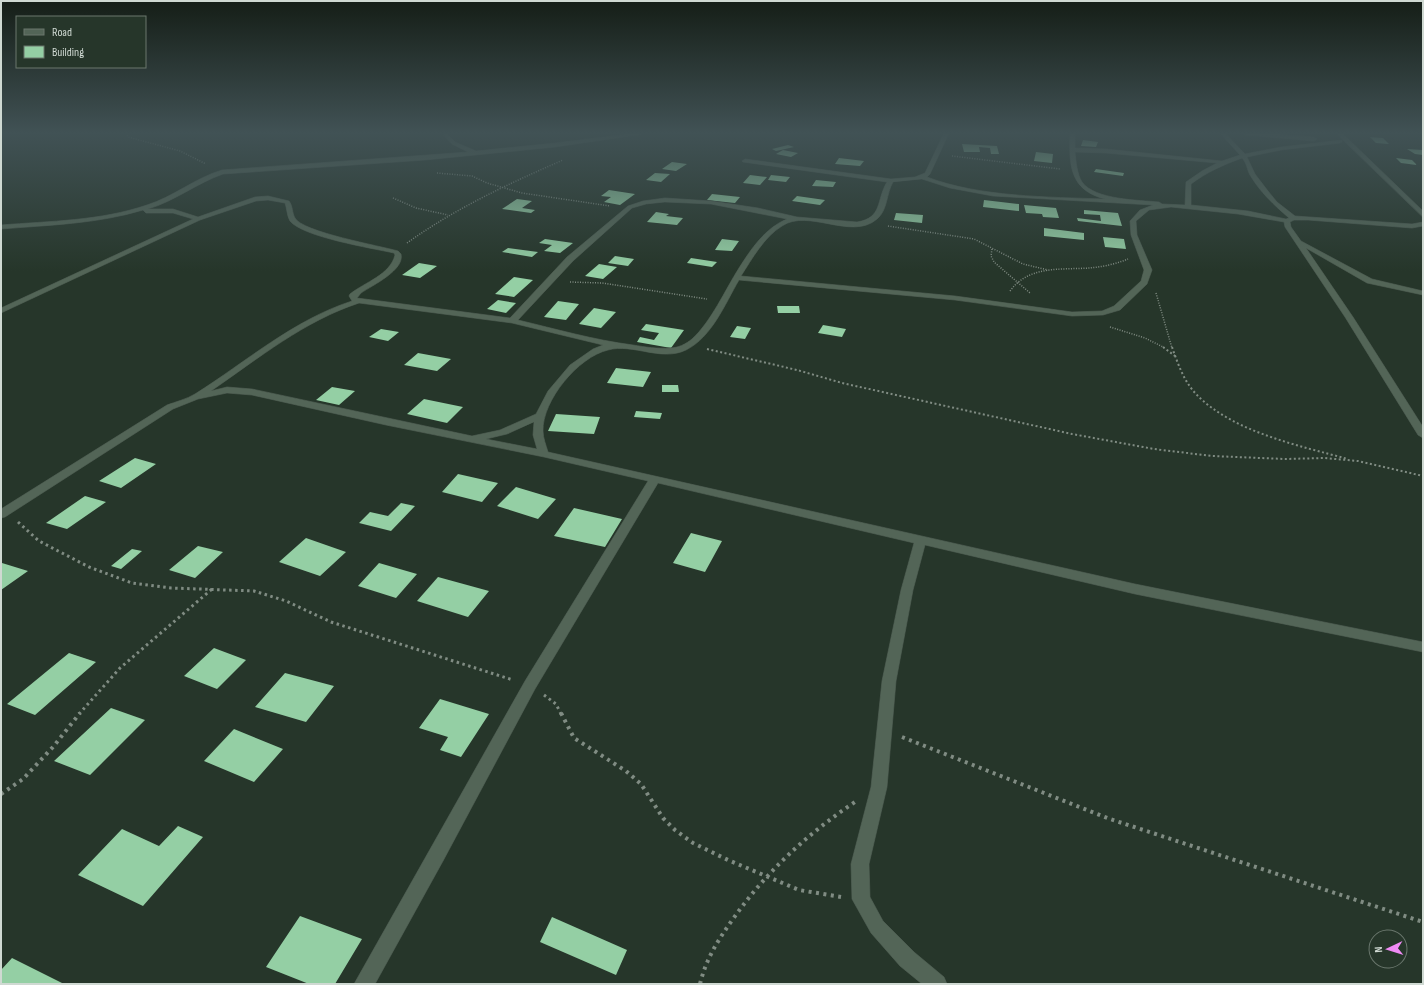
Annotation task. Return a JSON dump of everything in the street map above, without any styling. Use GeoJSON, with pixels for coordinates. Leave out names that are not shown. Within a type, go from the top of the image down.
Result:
{"type":"FeatureCollection","features":[{"type":"Feature","properties":{"kind":"street"},"geometry":{"type":"LineString","coordinates":[[132,212],[162,201],[204,179]]}},
{"type":"Feature","properties":{"kind":"street"},"geometry":{"type":"LineString","coordinates":[[877,179],[891,181],[908,179]]}},
{"type":"Feature","properties":{"kind":"street"},"geometry":{"type":"LineString","coordinates":[[929,179],[948,186],[989,193],[1061,199],[1128,201]]}},
{"type":"Feature","properties":{"kind":"street"},"geometry":{"type":"LineString","coordinates":[[1078,179],[1079,182],[1090,192],[1101,196],[1128,201],[1251,213],[1290,220],[1314,218],[1412,226],[1423,224]]}},
{"type":"Feature","properties":{"kind":"street"},"geometry":{"type":"LineString","coordinates":[[1188,207],[1188,183],[1193,179]]}},
{"type":"Feature","properties":{"kind":"street"},"geometry":{"type":"LineString","coordinates":[[1256,179],[1290,220]]}},
{"type":"Feature","properties":{"kind":"street"},"geometry":{"type":"LineString","coordinates":[[1387,179],[1423,215]]}},
{"type":"Feature","properties":{"kind":"street"},"geometry":{"type":"LineString","coordinates":[[512,322],[570,259],[630,208],[646,201],[673,200],[738,206],[795,219],[809,219],[847,224],[866,223],[876,218],[880,212],[886,187],[891,181]]}},
{"type":"Feature","properties":{"kind":"street"},"geometry":{"type":"LineString","coordinates":[[1061,199],[1073,190],[1079,182]]}},
{"type":"Feature","properties":{"kind":"street"},"geometry":{"type":"LineString","coordinates":[[1,311],[198,219],[255,198],[268,198],[287,202],[292,219],[299,226],[328,236],[396,252],[399,255],[399,259],[394,267],[353,296],[354,299],[359,301],[512,322],[616,346],[667,351],[680,349],[689,345],[704,331],[737,278],[766,236],[780,224],[795,219]]}},
{"type":"Feature","properties":{"kind":"street"},"geometry":{"type":"LineString","coordinates":[[737,278],[955,298],[1072,314],[1103,313],[1117,308],[1133,294],[1144,282],[1148,270],[1134,235],[1132,221],[1139,214],[1148,209],[1174,206]]}},
{"type":"Feature","properties":{"kind":"street"},"geometry":{"type":"LineString","coordinates":[[1,227],[70,221],[132,212],[164,210],[189,215],[198,219]]}},
{"type":"Feature","properties":{"kind":"street"},"geometry":{"type":"LineString","coordinates":[[1290,220],[1288,227],[1349,317],[1423,435]]}},
{"type":"Feature","properties":{"kind":"street"},"geometry":{"type":"LineString","coordinates":[[1299,242],[1370,281],[1423,293]]}},
{"type":"Feature","properties":{"kind":"street"},"geometry":{"type":"LineString","coordinates":[[3,511],[164,411],[195,397],[298,327],[334,309],[359,301]]}},
{"type":"Feature","properties":{"kind":"street"},"geometry":{"type":"LineString","coordinates":[[544,454],[538,429],[540,416],[549,395],[567,372],[594,352],[607,347],[616,346]]}},
{"type":"Feature","properties":{"kind":"street"},"geometry":{"type":"LineString","coordinates":[[195,397],[227,390],[252,392],[471,440],[544,454],[1135,589],[1423,647]]}},
{"type":"Feature","properties":{"kind":"street"},"geometry":{"type":"LineString","coordinates":[[471,440],[503,432],[540,416]]}},
{"type":"Feature","properties":{"kind":"street"},"geometry":{"type":"LineString","coordinates":[[364,984],[437,855],[530,685],[655,479]]}},
{"type":"Feature","properties":{"kind":"street"},"geometry":{"type":"LineString","coordinates":[[920,541],[898,628],[889,681],[879,787],[860,864],[861,899],[877,927],[907,959],[937,984]]}},
{"type":"Feature","properties":{"kind":"path"},"geometry":{"type":"LineString","coordinates":[[479,179],[500,187],[547,197],[630,208]]}},
{"type":"Feature","properties":{"kind":"path"},"geometry":{"type":"LineString","coordinates":[[396,252],[449,215],[500,187],[519,179]]}},
{"type":"Feature","properties":{"kind":"path"},"geometry":{"type":"LineString","coordinates":[[393,198],[416,208],[449,215]]}},
{"type":"Feature","properties":{"kind":"path"},"geometry":{"type":"LineString","coordinates":[[866,223],[974,239],[1023,264],[1048,270]]}},
{"type":"Feature","properties":{"kind":"path"},"geometry":{"type":"LineString","coordinates":[[992,249],[990,254],[991,259],[1016,281]]}},
{"type":"Feature","properties":{"kind":"path"},"geometry":{"type":"LineString","coordinates":[[1006,305],[1016,281],[1027,276],[1048,270],[1101,267],[1125,260],[1141,253]]}},
{"type":"Feature","properties":{"kind":"path"},"geometry":{"type":"LineString","coordinates":[[1148,270],[1176,357],[1186,381],[1199,397],[1222,415],[1248,428],[1272,437],[1358,461],[1423,476]]}},
{"type":"Feature","properties":{"kind":"path"},"geometry":{"type":"LineString","coordinates":[[548,283],[602,284],[665,292],[722,302]]}},
{"type":"Feature","properties":{"kind":"path"},"geometry":{"type":"LineString","coordinates":[[1105,326],[1150,339],[1168,349],[1176,357]]}},
{"type":"Feature","properties":{"kind":"path"},"geometry":{"type":"LineString","coordinates":[[689,345],[797,370],[842,383],[1072,434],[1154,449],[1212,456],[1324,458],[1358,461]]}},
{"type":"Feature","properties":{"kind":"path"},"geometry":{"type":"LineString","coordinates":[[3,511],[39,541],[89,566],[132,583],[171,588],[254,591],[280,599],[331,622],[430,655],[530,685],[556,704],[574,738],[626,770],[642,784],[664,818],[675,830],[693,843],[728,860],[799,890],[828,896],[861,899]]}},
{"type":"Feature","properties":{"kind":"path"},"geometry":{"type":"LineString","coordinates":[[1,794],[23,779],[53,747],[86,705],[120,668],[213,589]]}},
{"type":"Feature","properties":{"kind":"path"},"geometry":{"type":"LineString","coordinates":[[885,730],[1110,819],[1423,922]]}},
{"type":"Feature","properties":{"kind":"path"},"geometry":{"type":"LineString","coordinates":[[700,984],[707,958],[766,876],[806,839],[839,812],[879,787]]}},
{"type":"Feature","properties":{"kind":"building"},"geometry":{"type":"Polygon","coordinates":[[[647,179],[664,179],[661,182],[646,180],[647,179]]]}},
{"type":"Feature","properties":{"kind":"building"},"geometry":{"type":"Polygon","coordinates":[[[747,179],[765,179],[760,185],[743,183],[747,179]]]}},
{"type":"Feature","properties":{"kind":"building"},"geometry":{"type":"Polygon","coordinates":[[[769,179],[788,179],[786,182],[768,180],[769,179]]]}},
{"type":"Feature","properties":{"kind":"building"},"geometry":{"type":"Polygon","coordinates":[[[816,180],[836,182],[833,187],[812,186],[816,180]]]}},
{"type":"Feature","properties":{"kind":"building"},"geometry":{"type":"Polygon","coordinates":[[[609,190],[635,194],[620,205],[604,202],[611,197],[601,196],[609,190]]]}},
{"type":"Feature","properties":{"kind":"building"},"geometry":{"type":"Polygon","coordinates":[[[712,194],[740,197],[735,203],[707,200],[712,194]]]}},
{"type":"Feature","properties":{"kind":"building"},"geometry":{"type":"Polygon","coordinates":[[[797,196],[825,200],[820,205],[792,201],[797,196]]]}},
{"type":"Feature","properties":{"kind":"building"},"geometry":{"type":"Polygon","coordinates":[[[517,199],[532,201],[522,208],[535,210],[531,213],[502,209],[517,199]]]}},
{"type":"Feature","properties":{"kind":"building"},"geometry":{"type":"Polygon","coordinates":[[[984,200],[1019,204],[1019,211],[983,207],[984,200]]]}},
{"type":"Feature","properties":{"kind":"building"},"geometry":{"type":"Polygon","coordinates":[[[1024,205],[1056,208],[1059,218],[1043,217],[1042,214],[1026,213],[1024,205]]]}},
{"type":"Feature","properties":{"kind":"building"},"geometry":{"type":"Polygon","coordinates":[[[1084,210],[1118,213],[1122,226],[1078,221],[1077,218],[1101,221],[1100,215],[1084,214],[1084,210]]]}},
{"type":"Feature","properties":{"kind":"building"},"geometry":{"type":"Polygon","coordinates":[[[656,212],[669,214],[666,216],[683,218],[677,225],[647,222],[656,212]]]}},
{"type":"Feature","properties":{"kind":"building"},"geometry":{"type":"Polygon","coordinates":[[[896,213],[923,215],[922,223],[894,220],[896,213]]]}},
{"type":"Feature","properties":{"kind":"building"},"geometry":{"type":"Polygon","coordinates":[[[1044,228],[1084,233],[1084,240],[1044,236],[1044,228]]]}},
{"type":"Feature","properties":{"kind":"building"},"geometry":{"type":"Polygon","coordinates":[[[1103,237],[1124,239],[1126,249],[1105,247],[1103,237]]]}},
{"type":"Feature","properties":{"kind":"building"},"geometry":{"type":"Polygon","coordinates":[[[545,239],[573,243],[560,253],[544,251],[552,245],[539,243],[545,239]]]}},
{"type":"Feature","properties":{"kind":"building"},"geometry":{"type":"Polygon","coordinates":[[[722,239],[739,241],[732,251],[715,250],[722,239]]]}},
{"type":"Feature","properties":{"kind":"building"},"geometry":{"type":"Polygon","coordinates":[[[508,248],[538,252],[532,257],[502,252],[508,248]]]}},
{"type":"Feature","properties":{"kind":"building"},"geometry":{"type":"Polygon","coordinates":[[[615,256],[634,259],[628,266],[608,263],[615,256]]]}},
{"type":"Feature","properties":{"kind":"building"},"geometry":{"type":"Polygon","coordinates":[[[691,258],[717,262],[712,267],[687,263],[691,258]]]}},
{"type":"Feature","properties":{"kind":"building"},"geometry":{"type":"Polygon","coordinates":[[[419,263],[437,266],[420,278],[402,275],[419,263]]]}},
{"type":"Feature","properties":{"kind":"building"},"geometry":{"type":"Polygon","coordinates":[[[599,264],[617,267],[603,279],[585,276],[599,264]]]}},
{"type":"Feature","properties":{"kind":"building"},"geometry":{"type":"Polygon","coordinates":[[[514,277],[533,280],[514,297],[495,294],[514,277]]]}},
{"type":"Feature","properties":{"kind":"building"},"geometry":{"type":"Polygon","coordinates":[[[498,300],[516,303],[506,313],[487,309],[498,300]]]}},
{"type":"Feature","properties":{"kind":"building"},"geometry":{"type":"Polygon","coordinates":[[[558,301],[579,304],[566,320],[544,317],[558,301]]]}},
{"type":"Feature","properties":{"kind":"building"},"geometry":{"type":"Polygon","coordinates":[[[777,306],[799,306],[800,313],[778,313],[777,306]]]}},
{"type":"Feature","properties":{"kind":"building"},"geometry":{"type":"Polygon","coordinates":[[[594,308],[616,312],[601,328],[579,324],[594,308]]]}},
{"type":"Feature","properties":{"kind":"building"},"geometry":{"type":"Polygon","coordinates":[[[646,324],[684,330],[671,348],[637,342],[640,337],[654,340],[659,333],[641,330],[646,324]]]}},
{"type":"Feature","properties":{"kind":"building"},"geometry":{"type":"Polygon","coordinates":[[[823,325],[846,329],[842,337],[818,333],[823,325]]]}},
{"type":"Feature","properties":{"kind":"building"},"geometry":{"type":"Polygon","coordinates":[[[737,326],[751,328],[745,339],[730,337],[737,326]]]}},
{"type":"Feature","properties":{"kind":"building"},"geometry":{"type":"Polygon","coordinates":[[[381,329],[399,332],[388,341],[369,337],[381,329]]]}},
{"type":"Feature","properties":{"kind":"building"},"geometry":{"type":"Polygon","coordinates":[[[418,353],[451,359],[437,371],[404,365],[418,353]]]}},
{"type":"Feature","properties":{"kind":"building"},"geometry":{"type":"Polygon","coordinates":[[[616,368],[651,372],[643,387],[607,383],[616,368]]]}},
{"type":"Feature","properties":{"kind":"building"},"geometry":{"type":"Polygon","coordinates":[[[662,385],[678,385],[679,392],[662,392],[662,385]]]}},
{"type":"Feature","properties":{"kind":"building"},"geometry":{"type":"Polygon","coordinates":[[[332,387],[355,391],[339,405],[316,400],[332,387]]]}},
{"type":"Feature","properties":{"kind":"building"},"geometry":{"type":"Polygon","coordinates":[[[424,399],[463,407],[447,423],[407,414],[424,399]]]}},
{"type":"Feature","properties":{"kind":"building"},"geometry":{"type":"Polygon","coordinates":[[[636,411],[662,413],[660,419],[634,417],[636,411]]]}},
{"type":"Feature","properties":{"kind":"building"},"geometry":{"type":"Polygon","coordinates":[[[556,414],[600,417],[594,434],[548,431],[556,414]]]}},
{"type":"Feature","properties":{"kind":"building"},"geometry":{"type":"Polygon","coordinates":[[[135,458],[156,464],[121,488],[99,481],[135,458]]]}},
{"type":"Feature","properties":{"kind":"building"},"geometry":{"type":"Polygon","coordinates":[[[458,474],[498,483],[482,502],[442,492],[458,474]]]}},
{"type":"Feature","properties":{"kind":"building"},"geometry":{"type":"Polygon","coordinates":[[[516,487],[556,499],[538,519],[497,506],[516,487]]]}},
{"type":"Feature","properties":{"kind":"building"},"geometry":{"type":"Polygon","coordinates":[[[85,496],[106,502],[67,529],[46,523],[85,496]]]}},
{"type":"Feature","properties":{"kind":"building"},"geometry":{"type":"Polygon","coordinates":[[[401,503],[415,506],[391,531],[359,523],[370,512],[388,516],[401,503]]]}},
{"type":"Feature","properties":{"kind":"building"},"geometry":{"type":"Polygon","coordinates":[[[574,508],[622,519],[605,547],[554,536],[574,508]]]}},
{"type":"Feature","properties":{"kind":"building"},"geometry":{"type":"Polygon","coordinates":[[[691,533],[722,541],[705,572],[673,563],[691,533]]]}},
{"type":"Feature","properties":{"kind":"building"},"geometry":{"type":"Polygon","coordinates":[[[306,538],[346,552],[320,576],[279,562],[306,538]]]}},
{"type":"Feature","properties":{"kind":"building"},"geometry":{"type":"Polygon","coordinates":[[[198,546],[223,552],[195,578],[169,570],[198,546]]]}},
{"type":"Feature","properties":{"kind":"building"},"geometry":{"type":"Polygon","coordinates":[[[132,549],[142,551],[121,569],[111,566],[132,549]]]}},
{"type":"Feature","properties":{"kind":"building"},"geometry":{"type":"Polygon","coordinates":[[[2,563],[28,571],[1,590],[2,563]]]}},
{"type":"Feature","properties":{"kind":"building"},"geometry":{"type":"Polygon","coordinates":[[[379,563],[417,574],[396,598],[358,586],[379,563]]]}},
{"type":"Feature","properties":{"kind":"building"},"geometry":{"type":"Polygon","coordinates":[[[438,577],[489,591],[468,617],[417,601],[438,577]]]}},
{"type":"Feature","properties":{"kind":"building"},"geometry":{"type":"Polygon","coordinates":[[[214,648],[246,660],[217,689],[184,676],[214,648]]]}},
{"type":"Feature","properties":{"kind":"building"},"geometry":{"type":"Polygon","coordinates":[[[69,653],[96,662],[35,715],[7,704],[69,653]]]}},
{"type":"Feature","properties":{"kind":"building"},"geometry":{"type":"Polygon","coordinates":[[[285,673],[334,686],[306,722],[255,707],[285,673]]]}},
{"type":"Feature","properties":{"kind":"building"},"geometry":{"type":"Polygon","coordinates":[[[440,699],[489,714],[461,757],[440,750],[448,737],[419,728],[440,699]]]}},
{"type":"Feature","properties":{"kind":"building"},"geometry":{"type":"Polygon","coordinates":[[[111,708],[145,720],[90,775],[54,761],[111,708]]]}},
{"type":"Feature","properties":{"kind":"building"},"geometry":{"type":"Polygon","coordinates":[[[234,729],[283,749],[254,782],[204,761],[234,729]]]}},
{"type":"Feature","properties":{"kind":"building"},"geometry":{"type":"Polygon","coordinates":[[[178,826],[203,837],[143,906],[78,875],[122,829],[159,846],[178,826]]]}},
{"type":"Feature","properties":{"kind":"building"},"geometry":{"type":"Polygon","coordinates":[[[300,916],[362,939],[335,984],[309,984],[266,967],[300,916]]]}},
{"type":"Feature","properties":{"kind":"building"},"geometry":{"type":"Polygon","coordinates":[[[552,917],[627,950],[616,975],[540,942],[552,917]]]}},
{"type":"Feature","properties":{"kind":"building"},"geometry":{"type":"Polygon","coordinates":[[[12,958],[64,984],[1,984],[1,970],[12,958]]]}}]}
